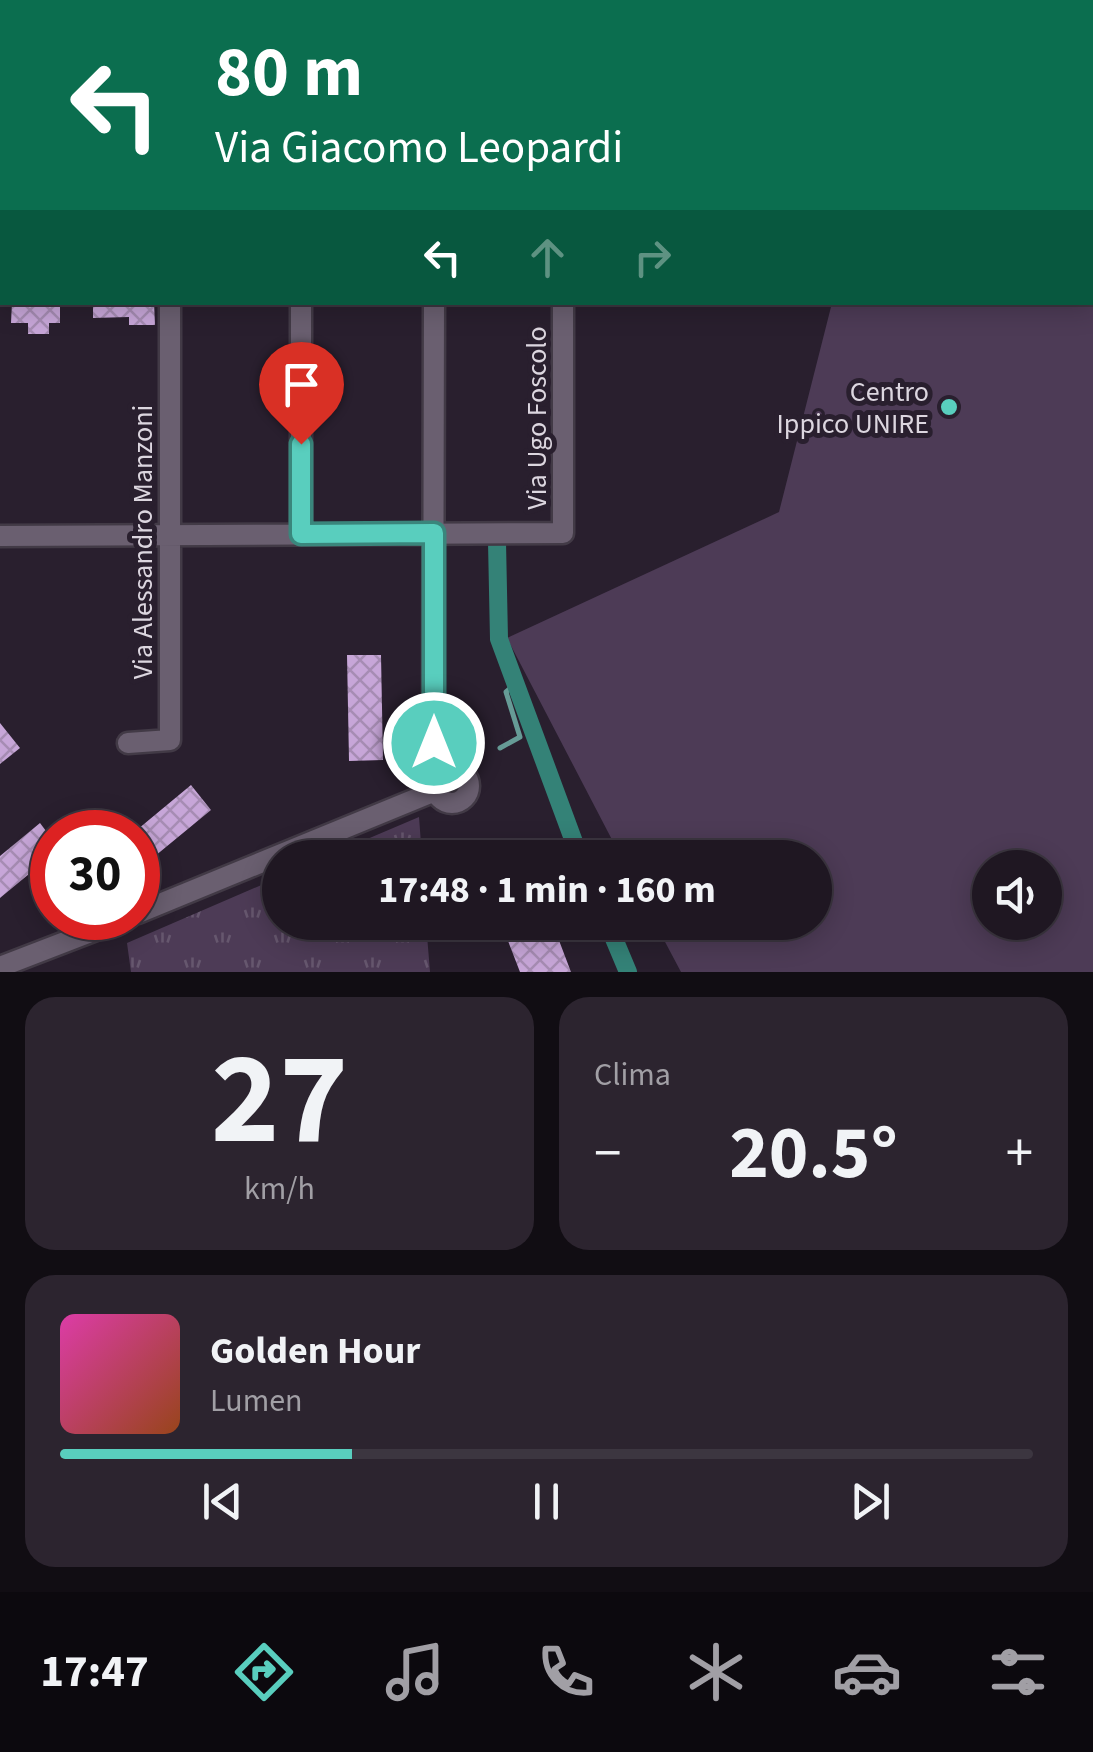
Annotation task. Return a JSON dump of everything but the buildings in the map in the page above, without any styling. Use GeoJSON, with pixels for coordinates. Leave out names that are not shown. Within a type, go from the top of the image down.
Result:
{"type":"FeatureCollection","features":[{"type":"Feature","properties":{"kind":"street","name":"Via Alessandro Manzoni"},"geometry":{"type":"LineString","coordinates":[[128,743],[170,740],[170,305]]}},
{"type":"Feature","properties":{"kind":"street"},"geometry":{"type":"LineString","coordinates":[[301,305],[301,534]]}},
{"type":"Feature","properties":{"kind":"street"},"geometry":{"type":"LineString","coordinates":[[434,305],[434,743]]}},
{"type":"Feature","properties":{"kind":"street","name":"Via Ugo Foscolo"},"geometry":{"type":"LineString","coordinates":[[434,533],[563,533],[563,305]]}},
{"type":"Feature","properties":{"kind":"street"},"geometry":{"type":"LineString","coordinates":[[0,536],[434,533]]}},
{"type":"Feature","properties":{"kind":"street"},"geometry":{"type":"LineString","coordinates":[[160,904],[436,791]]}},
{"type":"Feature","properties":{"kind":"street"},"geometry":{"type":"LineString","coordinates":[[0,967],[70,940]]}},
{"type":"Feature","properties":{"kind":"green space","name":"Centro Ippico UNIRE"},"geometry":{"type":"Polygon","coordinates":[[[831,305],[1093,305],[1093,972],[681,972],[664,940],[832,940],[832,840],[612,840],[507,638],[779,512],[831,305]]]}},
{"type":"Feature","properties":{"kind":"green space"},"geometry":{"type":"Polygon","coordinates":[[[419,817],[421,840],[365,840],[419,817]]]}},
{"type":"Feature","properties":{"kind":"green space"},"geometry":{"type":"Polygon","coordinates":[[[262,885],[262,940],[427,940],[430,972],[131,972],[127,943],[160,940],[160,929],[262,885]]]}},
{"type":"Feature","properties":{"kind":"waterway"},"geometry":{"type":"LineString","coordinates":[[497,542],[499,639],[573,840]]}},
{"type":"Feature","properties":{"kind":"waterway"},"geometry":{"type":"LineString","coordinates":[[500,748],[520,737],[506,692],[514,685]]}},
{"type":"Feature","properties":{"kind":"waterway"},"geometry":{"type":"LineString","coordinates":[[615,940],[628,972]]}},
{"type":"Feature","properties":{"kind":"place","name":"Centro Ippico UNIRE"},"geometry":{"type":"Point","coordinates":[949,407]}},
{"type":"Feature","properties":{"kind":"route"},"geometry":{"type":"LineString","coordinates":[[301,444],[301,534],[434,533],[434,743]]}}]}
